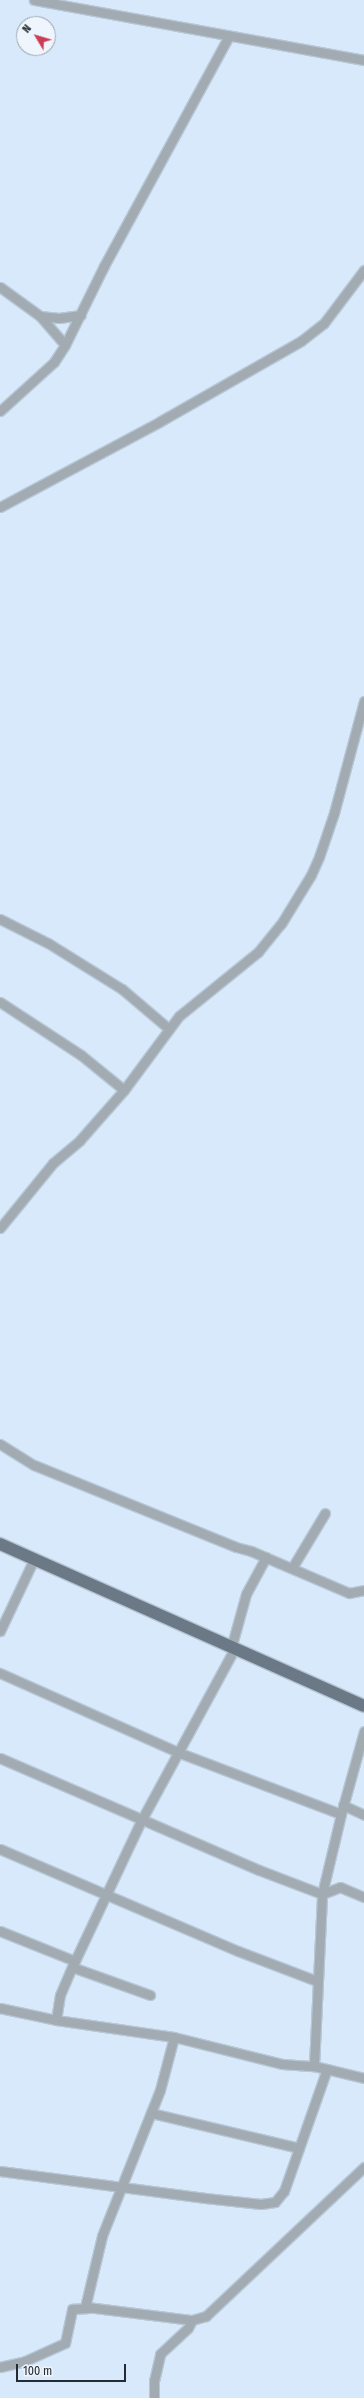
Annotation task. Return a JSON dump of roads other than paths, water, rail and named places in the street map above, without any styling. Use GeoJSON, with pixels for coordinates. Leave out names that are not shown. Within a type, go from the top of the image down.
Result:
{"type":"FeatureCollection","features":[{"type":"Feature","properties":{"kind":"main road"},"geometry":{"type":"LineString","coordinates":[[0,1538],[70,1572],[234,1645],[364,1706]]}},
{"type":"Feature","properties":{"kind":"main road"},"geometry":{"type":"LineString","coordinates":[[0,1544],[34,1559],[70,1572]]}},
{"type":"Feature","properties":{"kind":"main road"},"geometry":{"type":"LineString","coordinates":[[234,1645],[364,1698]]}},
{"type":"Feature","properties":{"kind":"street"},"geometry":{"type":"LineString","coordinates":[[34,0],[364,60]]}},
{"type":"Feature","properties":{"kind":"street"},"geometry":{"type":"LineString","coordinates":[[0,411],[54,362],[65,345],[104,266],[229,36]]}},
{"type":"Feature","properties":{"kind":"street"},"geometry":{"type":"LineString","coordinates":[[0,507],[70,467],[159,422],[301,341],[324,323],[364,270]]}},
{"type":"Feature","properties":{"kind":"street"},"geometry":{"type":"LineString","coordinates":[[0,287],[40,316],[65,345]]}},
{"type":"Feature","properties":{"kind":"street"},"geometry":{"type":"LineString","coordinates":[[40,316],[59,318],[81,315]]}},
{"type":"Feature","properties":{"kind":"street"},"geometry":{"type":"LineString","coordinates":[[0,1228],[53,1163],[80,1140],[124,1090],[178,1016],[258,952],[281,924],[311,876],[334,813],[364,701]]}},
{"type":"Feature","properties":{"kind":"street"},"geometry":{"type":"LineString","coordinates":[[0,920],[48,943],[122,989],[168,1028]]}},
{"type":"Feature","properties":{"kind":"street"},"geometry":{"type":"LineString","coordinates":[[0,1002],[81,1055],[124,1090]]}},
{"type":"Feature","properties":{"kind":"street"},"geometry":{"type":"LineString","coordinates":[[0,1444],[34,1464],[266,1557],[349,1593],[364,1590]]}},
{"type":"Feature","properties":{"kind":"street"},"geometry":{"type":"LineString","coordinates":[[292,1568],[325,1513]]}},
{"type":"Feature","properties":{"kind":"street"},"geometry":{"type":"LineString","coordinates":[[56,2020],[60,1995],[141,1821],[180,1753],[234,1645],[246,1594],[266,1557]]}},
{"type":"Feature","properties":{"kind":"street"},"geometry":{"type":"LineString","coordinates":[[0,1631],[34,1559]]}},
{"type":"Feature","properties":{"kind":"street"},"geometry":{"type":"LineString","coordinates":[[0,1673],[180,1753],[342,1809],[364,1815]]}},
{"type":"Feature","properties":{"kind":"street"},"geometry":{"type":"LineString","coordinates":[[314,2066],[322,1894],[342,1809],[364,1731]]}},
{"type":"Feature","properties":{"kind":"street"},"geometry":{"type":"LineString","coordinates":[[0,1758],[141,1821],[322,1894],[340,1887],[364,1897]]}},
{"type":"Feature","properties":{"kind":"street"},"geometry":{"type":"LineString","coordinates":[[0,1849],[238,1951],[317,1981]]}},
{"type":"Feature","properties":{"kind":"street"},"geometry":{"type":"LineString","coordinates":[[0,1931],[74,1964],[150,1995]]}},
{"type":"Feature","properties":{"kind":"street"},"geometry":{"type":"LineString","coordinates":[[0,2008],[56,2020],[174,2037],[282,2064],[314,2066],[364,2078]]}},
{"type":"Feature","properties":{"kind":"street"},"geometry":{"type":"LineString","coordinates":[[89,2308],[86,2302],[102,2236],[120,2186],[152,2113],[174,2037]]}},
{"type":"Feature","properties":{"kind":"street"},"geometry":{"type":"LineString","coordinates":[[0,2171],[254,2203],[275,2202],[284,2191],[327,2069]]}},
{"type":"Feature","properties":{"kind":"street"},"geometry":{"type":"LineString","coordinates":[[152,2113],[299,2148]]}},
{"type":"Feature","properties":{"kind":"street"},"geometry":{"type":"LineString","coordinates":[[0,2367],[25,2361],[65,2343],[72,2309],[89,2308],[192,2320],[206,2316],[364,2167]]}},
{"type":"Feature","properties":{"kind":"street"},"geometry":{"type":"LineString","coordinates":[[154,2398],[154,2381],[160,2354],[188,2328],[192,2320]]}}]}
